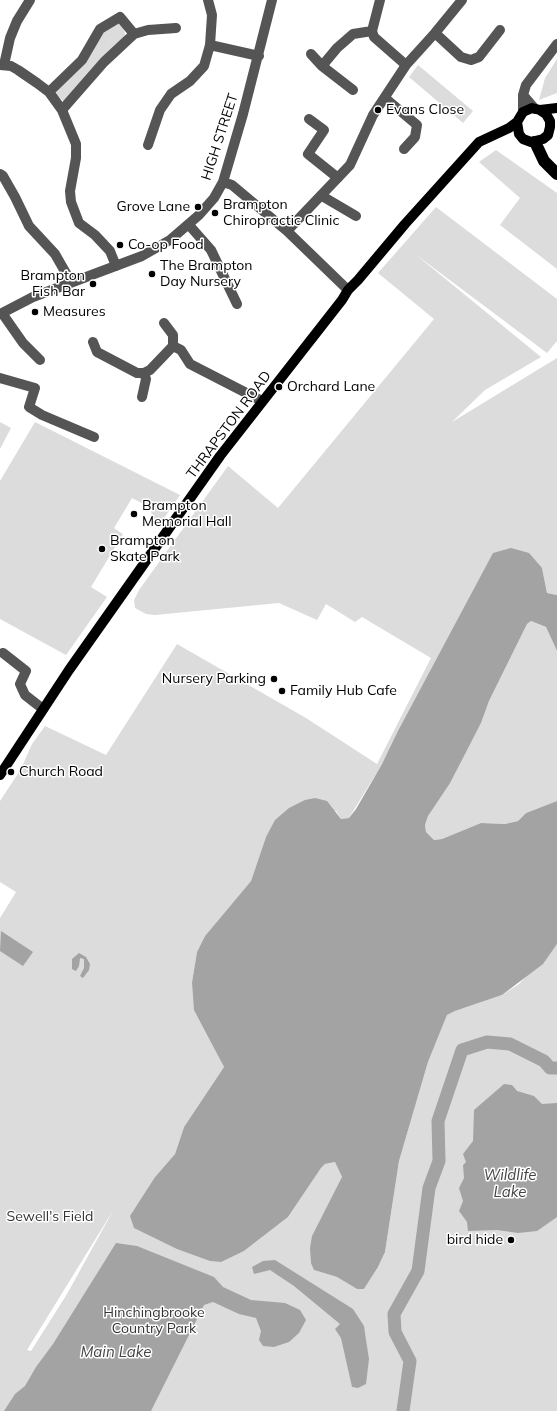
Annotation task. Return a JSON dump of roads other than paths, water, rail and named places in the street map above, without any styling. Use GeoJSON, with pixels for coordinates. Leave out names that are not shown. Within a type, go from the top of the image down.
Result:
{"type":"FeatureCollection","features":[{"type":"Feature","properties":{"kind":"highway"},"geometry":{"type":"LineString","coordinates":[[535,142],[544,161],[557,174]]}},
{"type":"Feature","properties":{"kind":"main road"},"geometry":{"type":"LineString","coordinates":[[523,112],[538,109],[557,108]]}},
{"type":"Feature","properties":{"kind":"main road"},"geometry":{"type":"LineString","coordinates":[[493,135],[535,142],[543,139],[548,135],[554,123],[546,114],[538,109]]}},
{"type":"Feature","properties":{"kind":"main road","name":"THRAPSTON ROAD"},"geometry":{"type":"LineString","coordinates":[[0,775],[43,709],[220,456],[342,300],[348,290],[473,147],[485,138],[504,131],[517,122],[523,112]]}},
{"type":"Feature","properties":{"kind":"main road"},"geometry":{"type":"LineString","coordinates":[[517,122],[518,134],[523,139]]}},
{"type":"Feature","properties":{"kind":"street"},"geometry":{"type":"LineString","coordinates":[[30,0],[17,21],[2,65],[18,70],[49,92],[62,110],[76,144],[76,158],[70,191],[70,202],[79,223],[95,235],[110,251],[116,266]]}},
{"type":"Feature","properties":{"kind":"street"},"geometry":{"type":"LineString","coordinates":[[148,145],[160,110],[171,94],[190,81],[204,66],[210,45],[212,15],[208,0]]}},
{"type":"Feature","properties":{"kind":"street"},"geometry":{"type":"LineString","coordinates":[[380,0],[372,31],[374,37],[406,65]]}},
{"type":"Feature","properties":{"kind":"street"},"geometry":{"type":"LineString","coordinates":[[287,231],[350,165],[372,115],[406,65],[435,34],[462,0]]}},
{"type":"Feature","properties":{"kind":"street","name":"HIGH STREET"},"geometry":{"type":"LineString","coordinates":[[1,314],[33,297],[142,256],[170,240],[189,224],[214,198],[223,182],[259,56],[271,4]]}},
{"type":"Feature","properties":{"kind":"street"},"geometry":{"type":"LineString","coordinates":[[49,92],[82,60],[100,29],[120,17],[134,34]]}},
{"type":"Feature","properties":{"kind":"street"},"geometry":{"type":"LineString","coordinates":[[62,110],[104,62],[134,34],[148,30],[176,28]]}},
{"type":"Feature","properties":{"kind":"street"},"geometry":{"type":"LineString","coordinates":[[435,34],[461,57],[471,60],[479,57],[500,30]]}},
{"type":"Feature","properties":{"kind":"street"},"geometry":{"type":"LineString","coordinates":[[322,66],[337,48],[353,34],[372,31]]}},
{"type":"Feature","properties":{"kind":"street"},"geometry":{"type":"LineString","coordinates":[[523,112],[523,95],[526,85],[557,44]]}},
{"type":"Feature","properties":{"kind":"street"},"geometry":{"type":"LineString","coordinates":[[210,45],[259,56]]}},
{"type":"Feature","properties":{"kind":"street"},"geometry":{"type":"LineString","coordinates":[[311,54],[322,66],[353,90]]}},
{"type":"Feature","properties":{"kind":"street"},"geometry":{"type":"LineString","coordinates":[[523,95],[538,109]]}},
{"type":"Feature","properties":{"kind":"street"},"geometry":{"type":"LineString","coordinates":[[385,98],[417,125],[415,137],[404,149]]}},
{"type":"Feature","properties":{"kind":"street"},"geometry":{"type":"LineString","coordinates":[[309,119],[324,130],[308,154],[338,178]]}},
{"type":"Feature","properties":{"kind":"street"},"geometry":{"type":"LineString","coordinates":[[0,174],[3,176],[15,197],[28,226],[55,254],[71,282]]}},
{"type":"Feature","properties":{"kind":"street"},"geometry":{"type":"LineString","coordinates":[[223,182],[232,185],[287,231],[348,290]]}},
{"type":"Feature","properties":{"kind":"street"},"geometry":{"type":"LineString","coordinates":[[322,196],[356,216]]}},
{"type":"Feature","properties":{"kind":"street"},"geometry":{"type":"LineString","coordinates":[[189,224],[211,250],[236,304]]}},
{"type":"Feature","properties":{"kind":"street"},"geometry":{"type":"LineString","coordinates":[[1,314],[23,343],[40,360]]}},
{"type":"Feature","properties":{"kind":"street"},"geometry":{"type":"LineString","coordinates":[[93,342],[97,352],[137,373],[144,374],[168,353],[173,346],[173,335],[164,323]]}},
{"type":"Feature","properties":{"kind":"street"},"geometry":{"type":"LineString","coordinates":[[173,346],[181,350],[190,364],[262,401]]}},
{"type":"Feature","properties":{"kind":"street"},"geometry":{"type":"LineString","coordinates":[[142,397],[146,379],[144,374]]}},
{"type":"Feature","properties":{"kind":"street"},"geometry":{"type":"LineString","coordinates":[[0,378],[35,388],[30,407],[42,415],[94,437]]}},
{"type":"Feature","properties":{"kind":"street"},"geometry":{"type":"LineString","coordinates":[[3,653],[26,671],[20,684],[24,695],[43,709]]}},
{"type":"Feature","properties":{"kind":"water"},"geometry":{"type":"Polygon","coordinates":[[[511,548],[529,553],[542,568],[547,593],[557,595],[557,651],[546,627],[531,621],[527,624],[489,701],[481,723],[450,783],[428,816],[425,825],[426,832],[434,840],[442,839],[481,823],[505,824],[518,821],[526,813],[557,801],[557,944],[543,964],[502,995],[447,1015],[428,1062],[399,1161],[385,1252],[378,1267],[364,1289],[357,1289],[337,1277],[314,1270],[311,1263],[310,1248],[312,1236],[342,1177],[335,1162],[325,1164],[321,1168],[288,1217],[244,1251],[221,1262],[210,1261],[177,1249],[134,1228],[130,1216],[155,1177],[175,1154],[184,1127],[224,1067],[194,1010],[192,982],[197,952],[205,936],[251,881],[266,837],[275,820],[289,808],[305,800],[315,798],[327,801],[341,819],[349,818],[356,809],[382,764],[398,731],[493,553],[511,548]]]}},
{"type":"Feature","properties":{"kind":"water"},"geometry":{"type":"Polygon","coordinates":[[[1,931],[33,952],[23,966],[0,951],[1,931]]]}},
{"type":"Feature","properties":{"kind":"water"},"geometry":{"type":"Polygon","coordinates":[[[79,953],[86,957],[90,964],[89,970],[83,978],[80,976],[84,968],[84,959],[80,958],[79,966],[76,971],[72,969],[72,959],[79,953]]]}},
{"type":"Feature","properties":{"kind":"water","name":"Wildlife Lake"},"geometry":{"type":"Polygon","coordinates":[[[504,1084],[512,1085],[517,1091],[534,1096],[542,1104],[557,1103],[557,1217],[537,1231],[518,1233],[497,1230],[468,1231],[467,1222],[459,1211],[463,1201],[459,1188],[464,1178],[463,1165],[466,1162],[463,1154],[473,1141],[474,1110],[504,1084]]]}},
{"type":"Feature","properties":{"kind":"water","name":"Main Lake"},"geometry":{"type":"Polygon","coordinates":[[[116,1243],[137,1246],[214,1277],[223,1287],[251,1300],[285,1303],[300,1310],[306,1320],[299,1333],[289,1342],[274,1347],[263,1346],[259,1340],[261,1331],[256,1318],[239,1314],[213,1302],[204,1305],[151,1411],[4,1411],[15,1394],[25,1386],[36,1367],[53,1344],[116,1243]]]}},
{"type":"Feature","properties":{"kind":"water"},"geometry":{"type":"Polygon","coordinates":[[[275,1260],[353,1309],[364,1326],[369,1359],[366,1384],[358,1388],[352,1387],[341,1338],[335,1329],[340,1324],[294,1286],[270,1270],[254,1274],[252,1267],[263,1261],[275,1260]]]}},
{"type":"Feature","properties":{"kind":"waterway"},"geometry":{"type":"LineString","coordinates":[[403,1411],[410,1361],[395,1332],[394,1314],[418,1271],[429,1188],[439,1161],[438,1121],[462,1050],[487,1042],[510,1044],[544,1061],[550,1068],[557,1068]]}},
{"type":"Feature","properties":{"kind":"place","name":"Evans Close"},"geometry":{"type":"Point","coordinates":[378,110]}},
{"type":"Feature","properties":{"kind":"place","name":"Grove Lane"},"geometry":{"type":"Point","coordinates":[198,207]}},
{"type":"Feature","properties":{"kind":"place","name":"Brampton Chiropractic Clinic"},"geometry":{"type":"Point","coordinates":[215,213]}},
{"type":"Feature","properties":{"kind":"place","name":"Co-op Food"},"geometry":{"type":"Point","coordinates":[120,245]}},
{"type":"Feature","properties":{"kind":"place","name":"The Brampton Day Nursery"},"geometry":{"type":"Point","coordinates":[152,274]}},
{"type":"Feature","properties":{"kind":"place","name":"Brampton Fish Bar"},"geometry":{"type":"Point","coordinates":[93,284]}},
{"type":"Feature","properties":{"kind":"place","name":"Measures"},"geometry":{"type":"Point","coordinates":[35,312]}},
{"type":"Feature","properties":{"kind":"place","name":"Orchard Lane"},"geometry":{"type":"Point","coordinates":[279,387]}},
{"type":"Feature","properties":{"kind":"place","name":"Brampton Memorial Hall"},"geometry":{"type":"Point","coordinates":[134,514]}},
{"type":"Feature","properties":{"kind":"place","name":"Brampton Skate Park"},"geometry":{"type":"Point","coordinates":[102,549]}},
{"type":"Feature","properties":{"kind":"place","name":"Nursery Parking"},"geometry":{"type":"Point","coordinates":[274,679]}},
{"type":"Feature","properties":{"kind":"place","name":"Family Hub Cafe"},"geometry":{"type":"Point","coordinates":[282,691]}},
{"type":"Feature","properties":{"kind":"place","name":"Church Road"},"geometry":{"type":"Point","coordinates":[11,772]}},
{"type":"Feature","properties":{"kind":"place","name":"bird hide"},"geometry":{"type":"Point","coordinates":[511,1240]}},
{"type":"Feature","properties":{"kind":"park label","name":"Sewell's Field"},"geometry":{"type":"Point","coordinates":[50,1217]}},
{"type":"Feature","properties":{"kind":"park label","name":"Hinchingbrooke Country Park"},"geometry":{"type":"Point","coordinates":[154,1322]}}]}
